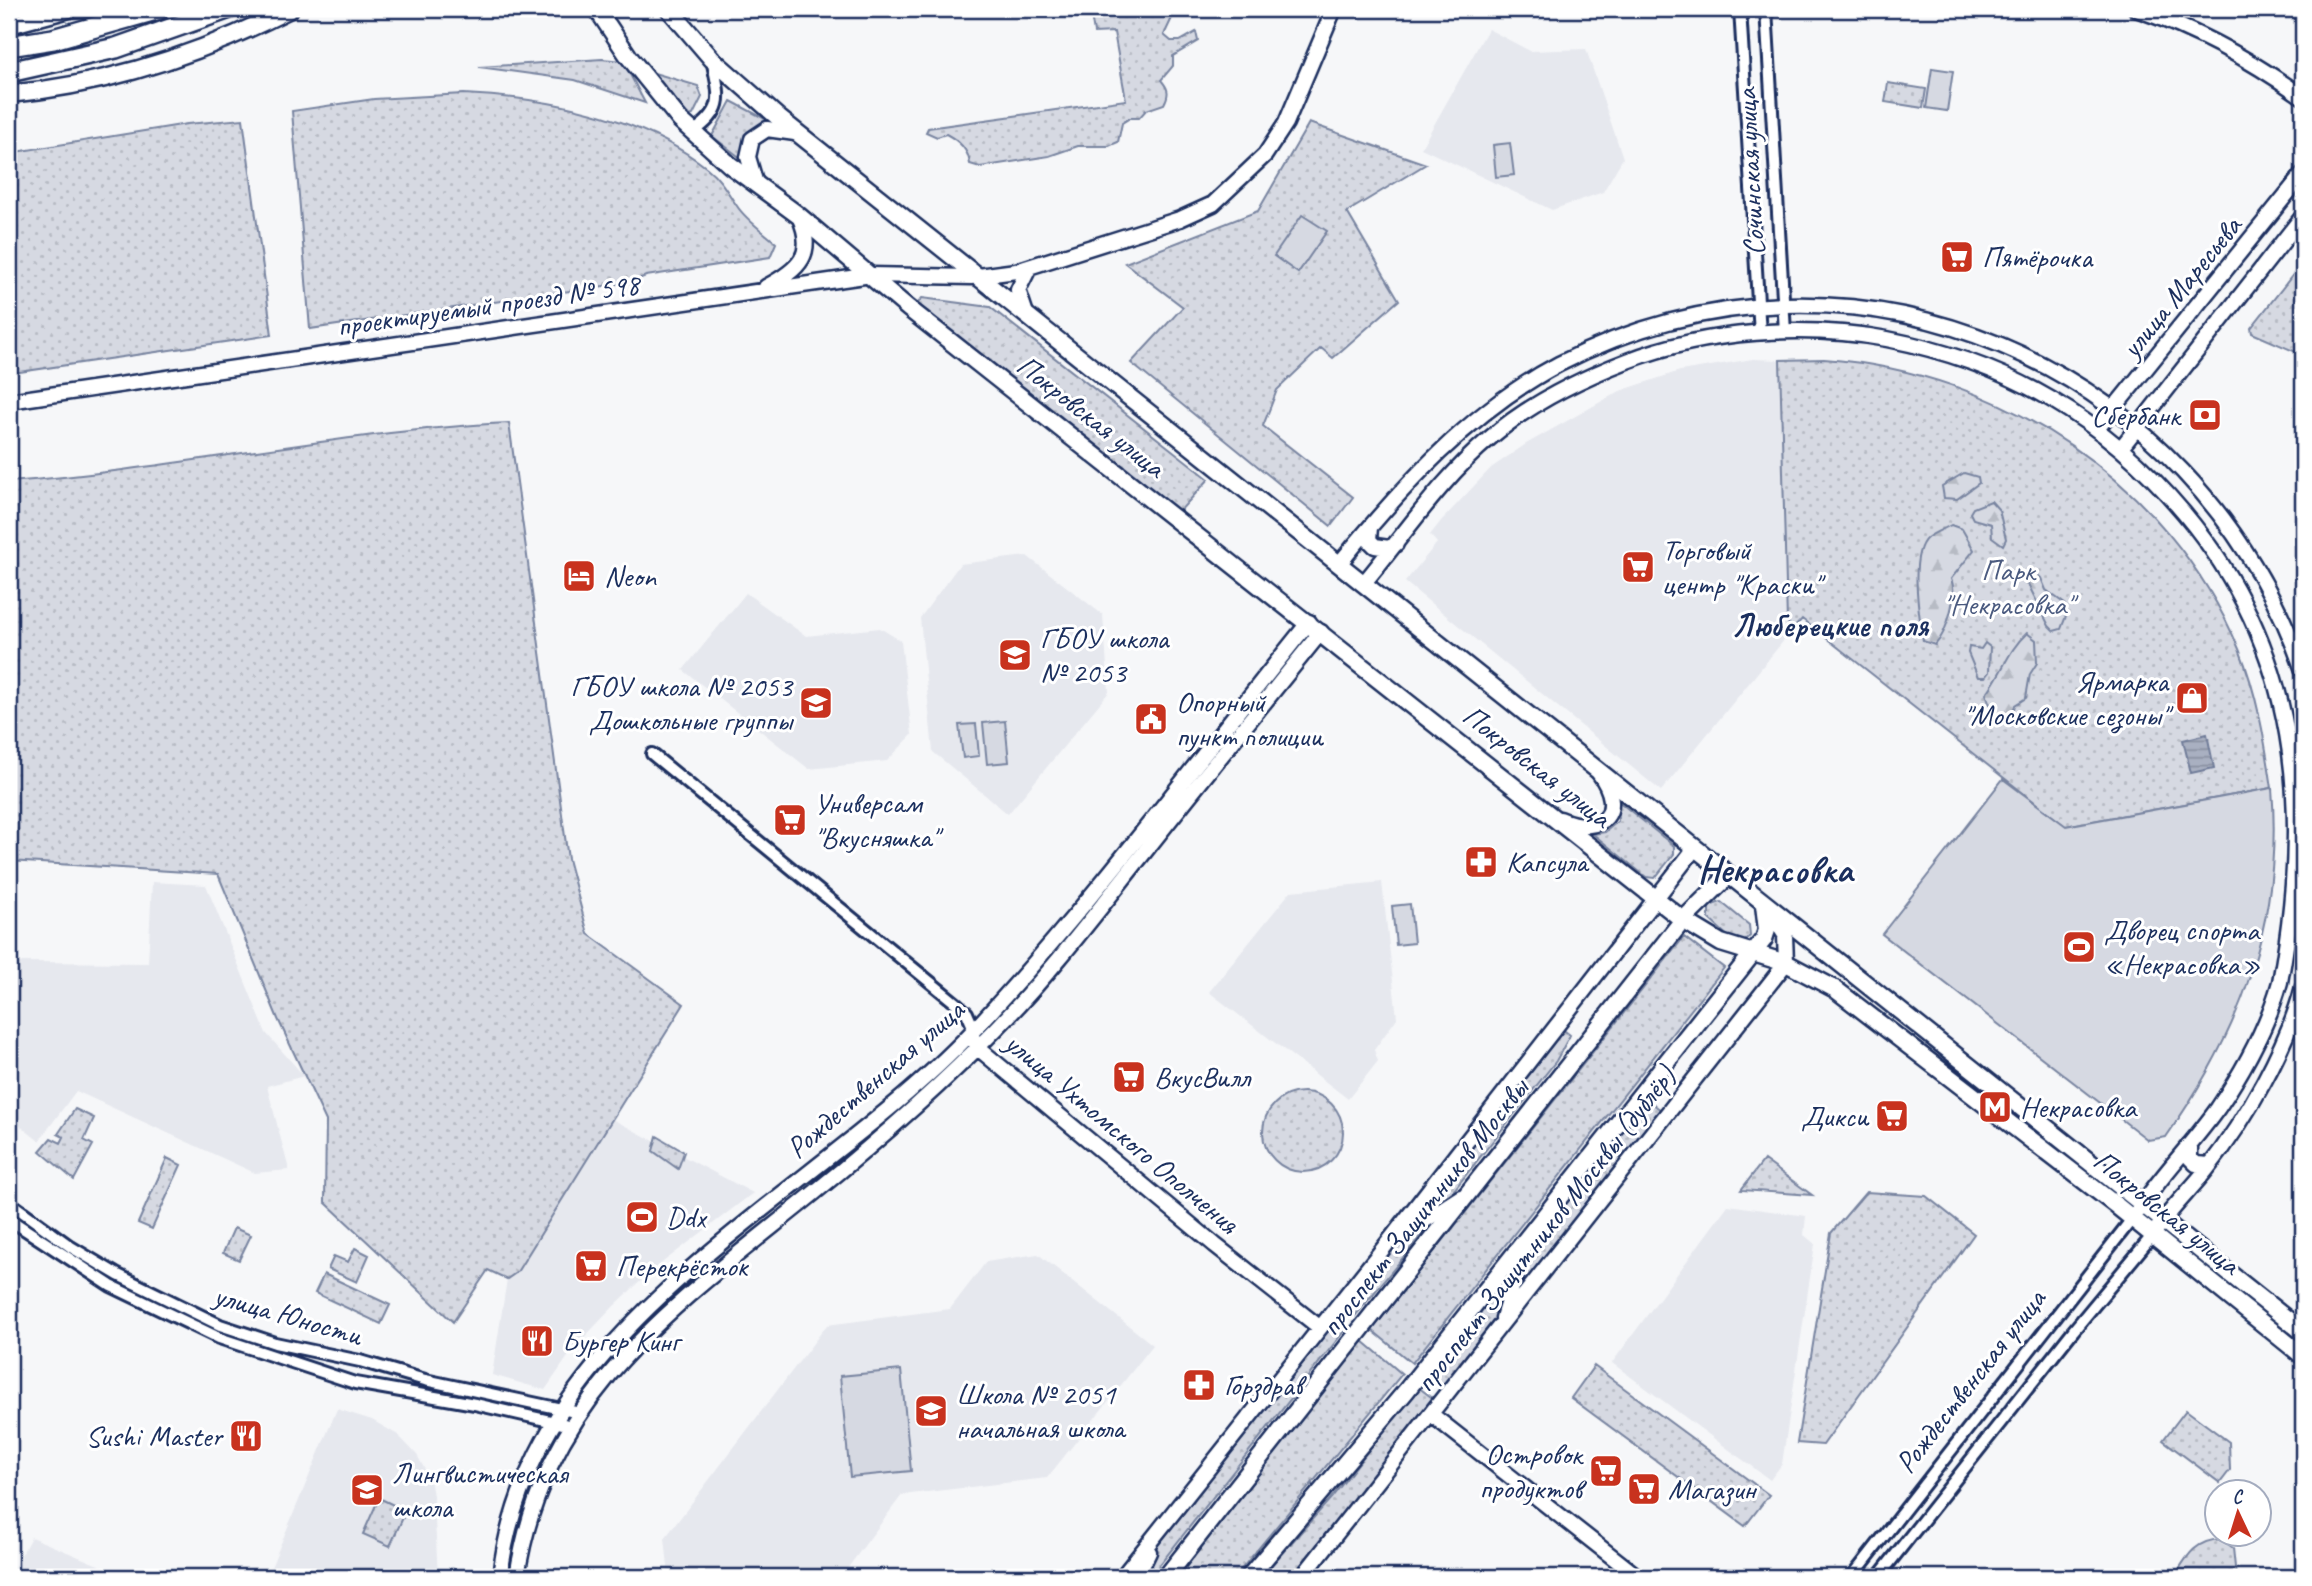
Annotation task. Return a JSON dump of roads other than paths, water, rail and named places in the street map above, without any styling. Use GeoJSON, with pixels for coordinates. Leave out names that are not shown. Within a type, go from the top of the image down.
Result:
{"type":"FeatureCollection","features":[{"type":"Feature","properties":{"kind":"highway"},"geometry":{"type":"LineString","coordinates":[[9,46],[54,39],[159,9]]}},
{"type":"Feature","properties":{"kind":"highway"},"geometry":{"type":"LineString","coordinates":[[9,72],[116,48],[227,9]]}},
{"type":"Feature","properties":{"kind":"main road"},"geometry":{"type":"LineString","coordinates":[[9,25],[69,9]]}},
{"type":"Feature","properties":{"kind":"main road"},"geometry":{"type":"LineString","coordinates":[[9,94],[68,87],[121,74],[202,47],[290,9]]}},
{"type":"Feature","properties":{"kind":"main road","name":"Покровская улица"},"geometry":{"type":"LineString","coordinates":[[597,9],[629,57],[693,132],[798,215],[908,308],[1556,817],[1683,920],[1721,943],[1786,963],[1835,989],[2137,1212],[2162,1221],[2303,1332]]}},
{"type":"Feature","properties":{"kind":"main road"},"geometry":{"type":"LineString","coordinates":[[669,9],[712,60]]}},
{"type":"Feature","properties":{"kind":"main road","name":"Покровская улица"},"geometry":{"type":"LineString","coordinates":[[712,60],[1033,323],[1729,875],[2137,1212],[2152,1236],[2303,1356]]}},
{"type":"Feature","properties":{"kind":"main road","name":"проспект Защитников Москвы"},"geometry":{"type":"LineString","coordinates":[[1166,1577],[1479,1183],[1683,920],[1729,875]]}},
{"type":"Feature","properties":{"kind":"main road"},"geometry":{"type":"LineString","coordinates":[[1249,1577],[1406,1391],[1750,953],[1764,939],[1767,930],[1764,905]]}},
{"type":"Feature","properties":{"kind":"street","name":"проектируемый проезд № 598"},"geometry":{"type":"LineString","coordinates":[[9,401],[871,275],[976,276],[1029,268],[1180,219],[1213,204],[1265,155],[1286,123],[1334,9]]}},
{"type":"Feature","properties":{"kind":"street","name":"Сочинская улица"},"geometry":{"type":"LineString","coordinates":[[1740,9],[1760,334]]}},
{"type":"Feature","properties":{"kind":"street","name":"Сочинская улица"},"geometry":{"type":"LineString","coordinates":[[1766,9],[1785,332]]}},
{"type":"Feature","properties":{"kind":"street"},"geometry":{"type":"LineString","coordinates":[[2136,9],[2220,48],[2303,97]]}},
{"type":"Feature","properties":{"kind":"street"},"geometry":{"type":"LineString","coordinates":[[693,132],[713,118],[718,106],[712,60]]}},
{"type":"Feature","properties":{"kind":"street"},"geometry":{"type":"LineString","coordinates":[[756,184],[747,151],[755,135],[775,128],[803,136]]}},
{"type":"Feature","properties":{"kind":"street","name":"улица Маресьева"},"geometry":{"type":"LineString","coordinates":[[2098,429],[2303,174]]}},
{"type":"Feature","properties":{"kind":"street"},"geometry":{"type":"LineString","coordinates":[[754,293],[789,273],[804,257],[807,234],[798,215]]}},
{"type":"Feature","properties":{"kind":"street","name":"улица Маресьева"},"geometry":{"type":"LineString","coordinates":[[2121,448],[2303,216]]}},
{"type":"Feature","properties":{"kind":"street"},"geometry":{"type":"LineString","coordinates":[[1029,268],[1018,290],[1021,306],[1033,323]]}},
{"type":"Feature","properties":{"kind":"street"},"geometry":{"type":"LineString","coordinates":[[1339,564],[1452,439],[1504,400],[1558,365],[1611,341],[1661,324],[1783,304],[1821,305],[1927,319],[1966,330],[2026,354],[2114,410],[2167,452],[2223,518],[2264,579],[2289,628],[2303,670]]}},
{"type":"Feature","properties":{"kind":"street"},"geometry":{"type":"LineString","coordinates":[[1363,584],[1452,475],[1490,437],[1566,389],[1629,360],[1686,344],[1785,332],[1864,335],[1931,348],[1992,369],[2054,401],[2098,429],[2148,470],[2229,571],[2256,618],[2298,729],[2302,792],[2300,877],[2291,939],[2279,987],[2255,1044],[2219,1107],[2137,1212]]}},
{"type":"Feature","properties":{"kind":"street"},"geometry":{"type":"LineString","coordinates":[[2054,401],[2071,401],[2075,392],[2069,382]]}},
{"type":"Feature","properties":{"kind":"street"},"geometry":{"type":"LineString","coordinates":[[1370,527],[1369,540],[1375,546],[1389,548],[1398,542]]}},
{"type":"Feature","properties":{"kind":"street","name":"Рождественская улица"},"geometry":{"type":"LineString","coordinates":[[500,1577],[516,1510],[558,1416],[611,1343],[643,1312],[941,1065],[1034,964],[1315,627]]}},
{"type":"Feature","properties":{"kind":"street","name":"Рождественская улица"},"geometry":{"type":"LineString","coordinates":[[517,1577],[533,1516],[576,1420],[596,1388],[650,1328],[893,1127],[978,1048],[1096,913],[1315,627]]}},
{"type":"Feature","properties":{"kind":"street","name":"улица Ухтомского Ополчения"},"geometry":{"type":"LineString","coordinates":[[652,754],[967,1013],[978,1048],[1215,1245],[1319,1327]]}},
{"type":"Feature","properties":{"kind":"street"},"geometry":{"type":"LineString","coordinates":[[1556,817],[1588,827],[1607,818],[1610,796],[1604,779],[1595,767]]}},
{"type":"Feature","properties":{"kind":"street"},"geometry":{"type":"LineString","coordinates":[[1122,1577],[1386,1245],[1695,848]]}},
{"type":"Feature","properties":{"kind":"street"},"geometry":{"type":"LineString","coordinates":[[1764,905],[1785,935],[1786,963]]}},
{"type":"Feature","properties":{"kind":"street","name":"проспект Защитников Москвы (дублёр)"},"geometry":{"type":"LineString","coordinates":[[1302,1577],[1786,963]]}},
{"type":"Feature","properties":{"kind":"street"},"geometry":{"type":"LineString","coordinates":[[1878,1577],[2073,1331],[2210,1165],[2236,1127],[2282,1045],[2303,987]]}},
{"type":"Feature","properties":{"kind":"street"},"geometry":{"type":"LineString","coordinates":[[2190,1144],[2190,1158],[2196,1164],[2210,1165]]}},
{"type":"Feature","properties":{"kind":"street"},"geometry":{"type":"LineString","coordinates":[[1386,1245],[1443,1211],[1479,1183]]}},
{"type":"Feature","properties":{"kind":"street","name":"улица Юности"},"geometry":{"type":"LineString","coordinates":[[9,1202],[71,1247],[118,1275],[220,1325],[275,1343],[360,1361],[576,1420]]}},
{"type":"Feature","properties":{"kind":"street","name":"Рождественская улица"},"geometry":{"type":"LineString","coordinates":[[1852,1577],[2137,1212]]}},
{"type":"Feature","properties":{"kind":"street","name":"улица Юности"},"geometry":{"type":"LineString","coordinates":[[9,1219],[65,1258],[157,1310],[219,1338],[355,1383],[558,1416]]}},
{"type":"Feature","properties":{"kind":"street"},"geometry":{"type":"LineString","coordinates":[[1501,1326],[1528,1234]]}},
{"type":"Feature","properties":{"kind":"street"},"geometry":{"type":"LineString","coordinates":[[2053,1317],[2073,1331]]}},
{"type":"Feature","properties":{"kind":"street"},"geometry":{"type":"LineString","coordinates":[[355,1383],[363,1383],[372,1374],[360,1361]]}},
{"type":"Feature","properties":{"kind":"street"},"geometry":{"type":"LineString","coordinates":[[1432,1415],[1638,1577]]}},
{"type":"Feature","properties":{"kind":"street"},"geometry":{"type":"LineString","coordinates":[[1137,1577],[1160,1529]]}},
{"type":"Feature","properties":{"kind":"water"},"geometry":{"type":"Polygon","coordinates":[[[2207,734],[2214,768],[2191,773],[2183,740],[2207,734]]]}},
{"type":"Feature","properties":{"kind":"place","name":"Пятёрочка"},"geometry":{"type":"Point","coordinates":[1957,257]}},
{"type":"Feature","properties":{"kind":"place","name":"Сбербанк"},"geometry":{"type":"Point","coordinates":[2205,415]}},
{"type":"Feature","properties":{"kind":"place","name":"Торговый центр \"Краски\""},"geometry":{"type":"Point","coordinates":[1638,567]}},
{"type":"Feature","properties":{"kind":"place","name":"Neon"},"geometry":{"type":"Point","coordinates":[579,576]}},
{"type":"Feature","properties":{"kind":"place","name":"ГБОУ школа № 2053"},"geometry":{"type":"Point","coordinates":[1015,655]}},
{"type":"Feature","properties":{"kind":"place","name":"Ярмарка \"Московские сезоны\""},"geometry":{"type":"Point","coordinates":[2192,698]}},
{"type":"Feature","properties":{"kind":"place","name":"ГБОУ школа № 2053 Дошкольные группы"},"geometry":{"type":"Point","coordinates":[816,703]}},
{"type":"Feature","properties":{"kind":"place","name":"Опорный пункт полиции"},"geometry":{"type":"Point","coordinates":[1151,719]}},
{"type":"Feature","properties":{"kind":"place","name":"Универсам \"Вкусняшка\""},"geometry":{"type":"Point","coordinates":[790,820]}},
{"type":"Feature","properties":{"kind":"place","name":"Капсула"},"geometry":{"type":"Point","coordinates":[1481,862]}},
{"type":"Feature","properties":{"kind":"place","name":"Дворец спорта «Некрасовка»"},"geometry":{"type":"Point","coordinates":[2079,947]}},
{"type":"Feature","properties":{"kind":"place","name":"ВкусВилл"},"geometry":{"type":"Point","coordinates":[1129,1077]}},
{"type":"Feature","properties":{"kind":"place","name":"Некрасовка"},"geometry":{"type":"Point","coordinates":[1995,1107]}},
{"type":"Feature","properties":{"kind":"place","name":"Дикси"},"geometry":{"type":"Point","coordinates":[1892,1116]}},
{"type":"Feature","properties":{"kind":"place","name":"Ddx"},"geometry":{"type":"Point","coordinates":[642,1217]}},
{"type":"Feature","properties":{"kind":"place","name":"Перекрёсток"},"geometry":{"type":"Point","coordinates":[591,1266]}},
{"type":"Feature","properties":{"kind":"place","name":"Бургер Кинг"},"geometry":{"type":"Point","coordinates":[537,1341]}},
{"type":"Feature","properties":{"kind":"place","name":"Горздрав"},"geometry":{"type":"Point","coordinates":[1199,1385]}},
{"type":"Feature","properties":{"kind":"place","name":"Школа № 2051 начальная школа"},"geometry":{"type":"Point","coordinates":[931,1411]}},
{"type":"Feature","properties":{"kind":"place","name":"Sushi Master"},"geometry":{"type":"Point","coordinates":[246,1436]}},
{"type":"Feature","properties":{"kind":"place","name":"Островок продуктов"},"geometry":{"type":"Point","coordinates":[1606,1471]}},
{"type":"Feature","properties":{"kind":"place","name":"Магазин"},"geometry":{"type":"Point","coordinates":[1644,1489]}},
{"type":"Feature","properties":{"kind":"place","name":"Лингвистическая школа"},"geometry":{"type":"Point","coordinates":[367,1490]}},
{"type":"Feature","properties":{"kind":"district","name":"Люберецкие поля"},"geometry":{"type":"Point","coordinates":[1830,625]}},
{"type":"Feature","properties":{"kind":"district","name":"Некрасовка"},"geometry":{"type":"Point","coordinates":[1775,869]}},
{"type":"Feature","properties":{"kind":"park label","name":"Парк \"Некрасовка\""},"geometry":{"type":"Point","coordinates":[2008,587]}}]}
